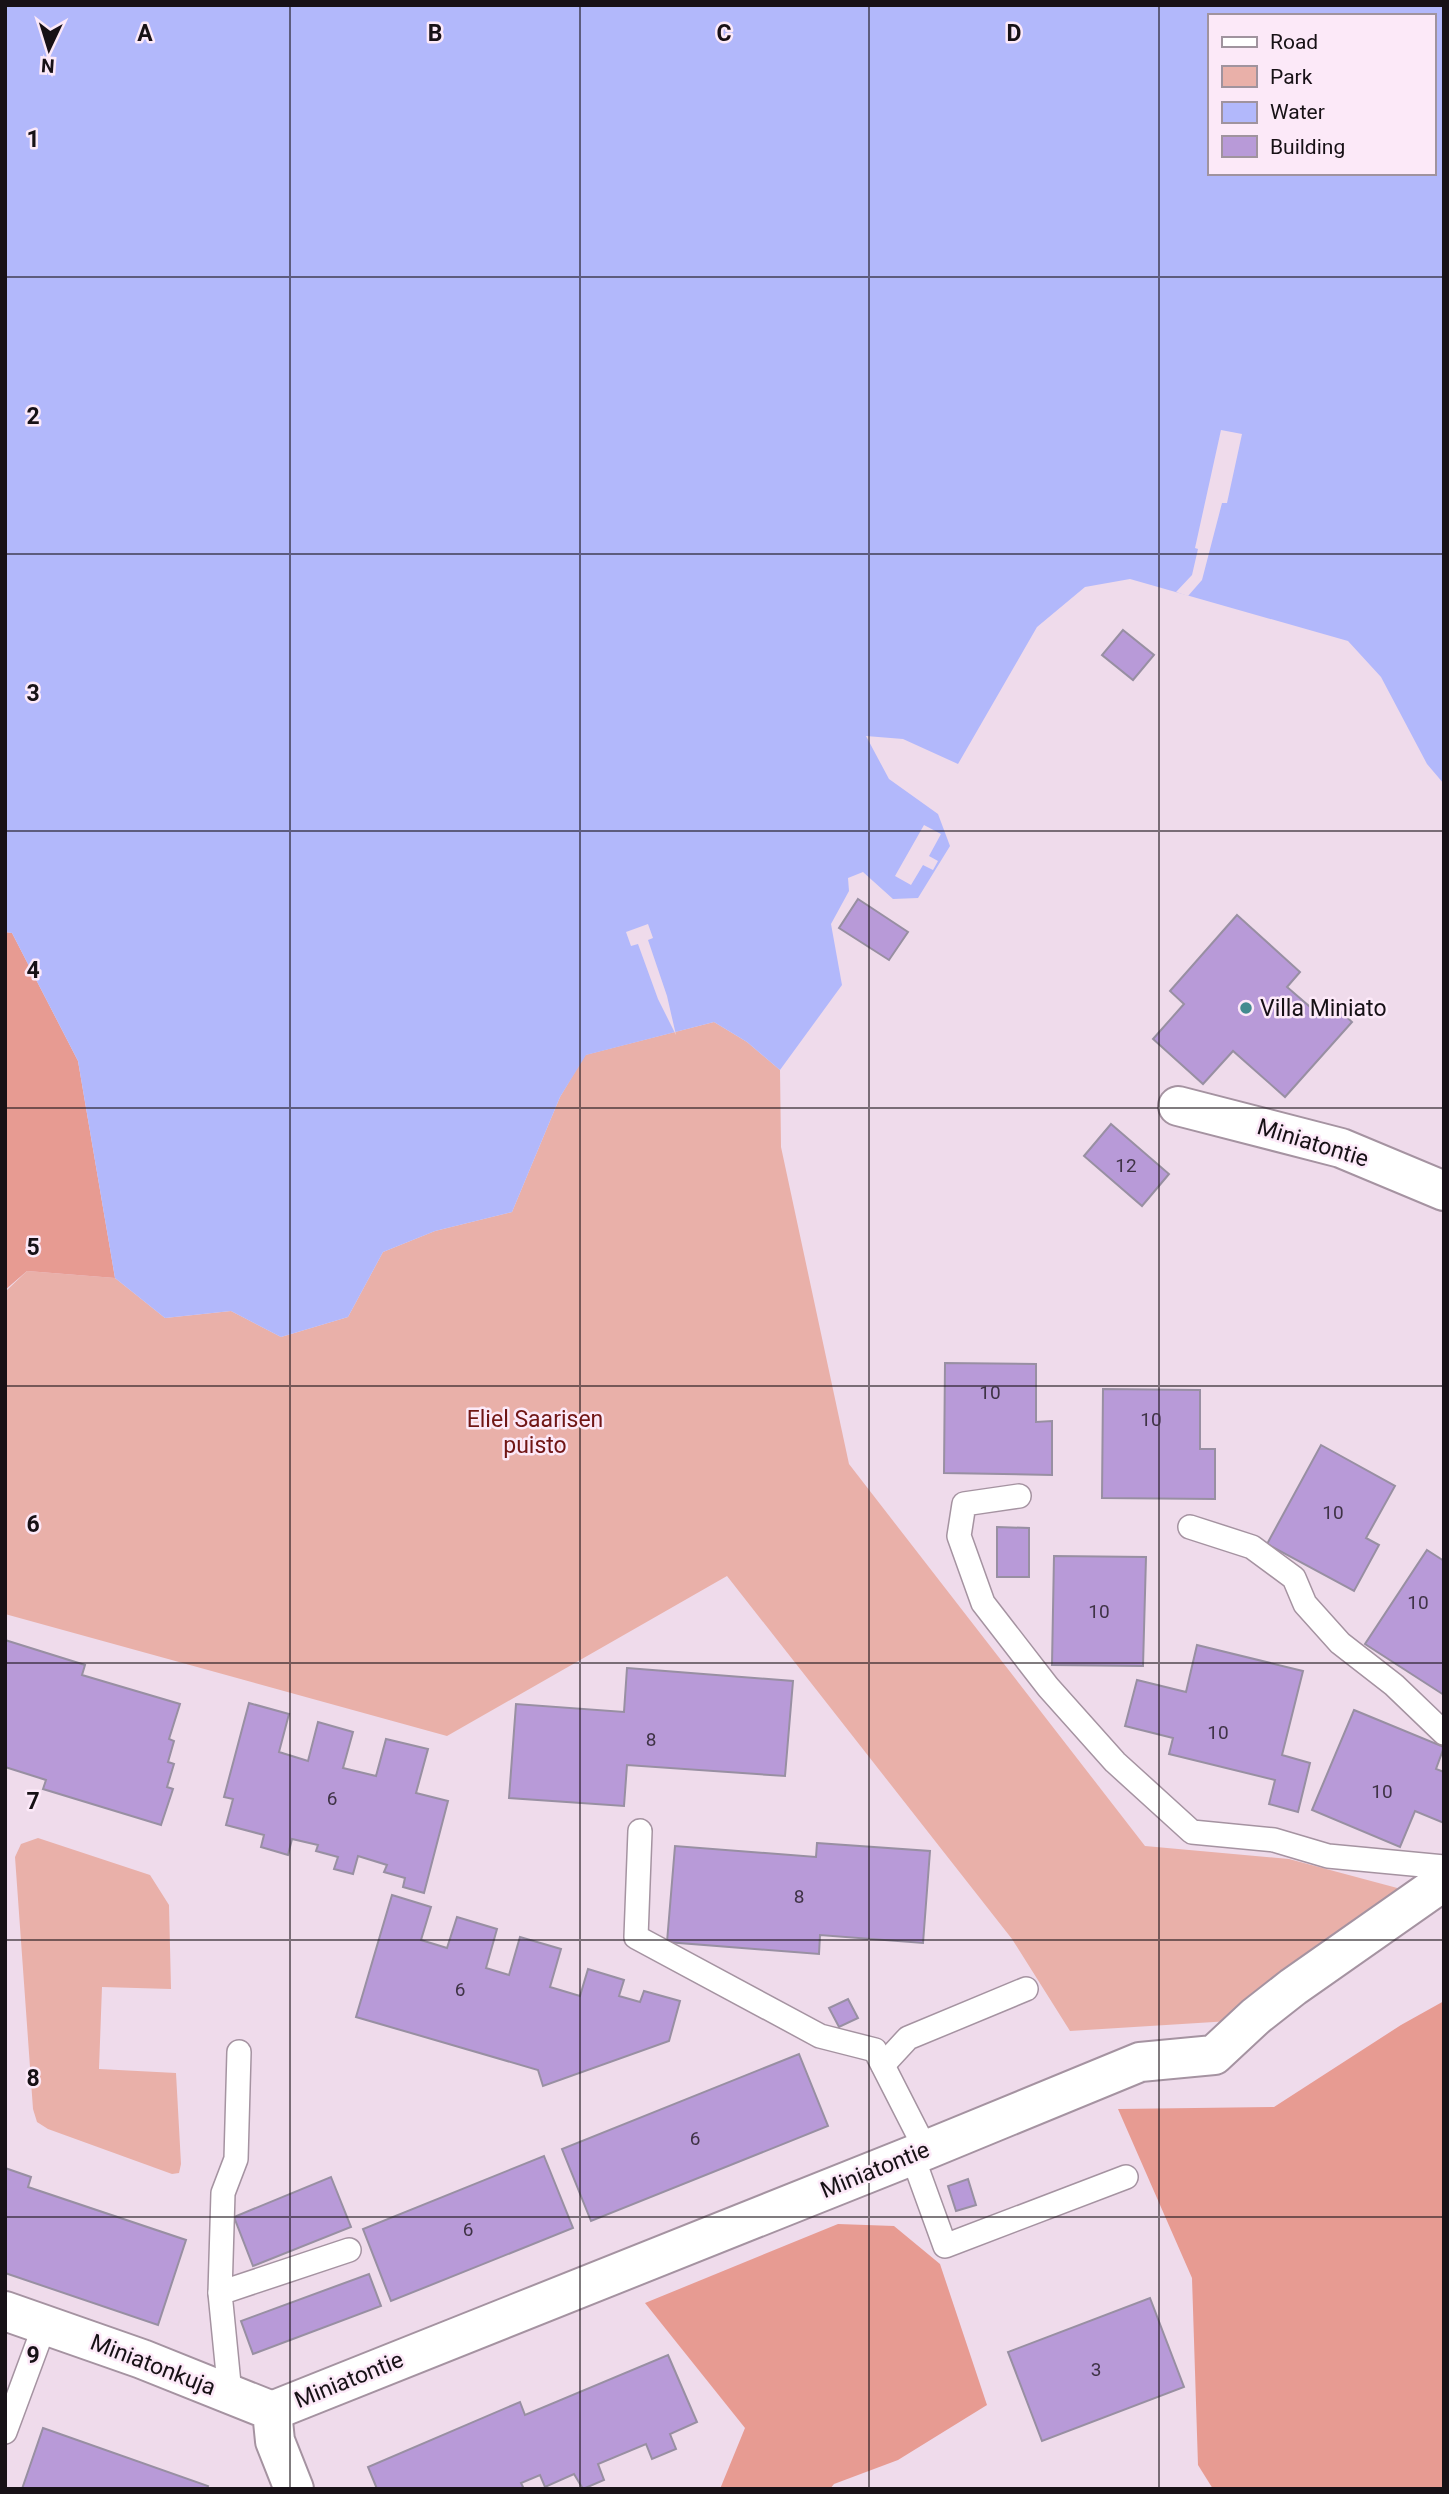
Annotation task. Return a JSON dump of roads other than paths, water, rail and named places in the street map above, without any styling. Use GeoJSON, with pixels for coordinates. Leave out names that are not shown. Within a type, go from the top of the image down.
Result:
{"type":"FeatureCollection","features":[{"type":"Feature","properties":{"kind":"street","name":"Miniatontie"},"geometry":{"type":"LineString","coordinates":[[1178,1106],[1341,1147],[1444,1191]]}},
{"type":"Feature","properties":{"kind":"street","name":"Miniatontie"},"geometry":{"type":"LineString","coordinates":[[274,2426],[1140,2062],[1214,2055],[1256,2016],[1293,1987],[1444,1881]]}},
{"type":"Feature","properties":{"kind":"street","name":"Miniatonkuja"},"geometry":{"type":"LineString","coordinates":[[5,2311],[142,2359],[230,2394],[274,2426]]}},
{"type":"Feature","properties":{"kind":"street"},"geometry":{"type":"LineString","coordinates":[[274,2426],[294,2489]]}},
{"type":"Feature","properties":{"kind":"lane"},"geometry":{"type":"LineString","coordinates":[[1019,1496],[964,1504],[959,1536],[983,1602],[1048,1687],[1115,1762],[1192,1832],[1274,1840],[1328,1856],[1444,1867]]}},
{"type":"Feature","properties":{"kind":"lane"},"geometry":{"type":"LineString","coordinates":[[1190,1527],[1252,1547],[1294,1578],[1304,1604],[1339,1643],[1394,1685],[1444,1733]]}},
{"type":"Feature","properties":{"kind":"lane"},"geometry":{"type":"LineString","coordinates":[[640,1831],[636,1937],[820,2036],[875,2050],[919,2153],[945,2246],[1126,2176]]}},
{"type":"Feature","properties":{"kind":"lane"},"geometry":{"type":"LineString","coordinates":[[883,2065],[908,2038],[1026,1989]]}},
{"type":"Feature","properties":{"kind":"lane"},"geometry":{"type":"LineString","coordinates":[[230,2394],[220,2293],[223,2193],[236,2158],[239,2052]]}},
{"type":"Feature","properties":{"kind":"lane"},"geometry":{"type":"LineString","coordinates":[[220,2293],[349,2250]]}},
{"type":"Feature","properties":{"kind":"lane"},"geometry":{"type":"LineString","coordinates":[[5,2432],[44,2325]]}},
{"type":"Feature","properties":{"kind":"water"},"geometry":{"type":"Polygon","coordinates":[[[5,5],[1444,5],[1444,784],[1427,764],[1381,677],[1348,641],[1130,579],[1085,587],[1037,627],[958,764],[903,739],[866,736],[889,779],[938,814],[950,846],[918,898],[893,899],[863,872],[848,878],[849,891],[831,924],[842,985],[780,1070],[747,1042],[714,1022],[586,1055],[560,1097],[512,1212],[435,1231],[383,1252],[348,1317],[281,1337],[231,1311],[165,1318],[115,1278],[78,1061],[12,933],[5,932],[5,5]]]}},
{"type":"Feature","properties":{"kind":"place","name":"Villa Miniato"},"geometry":{"type":"Point","coordinates":[1246,1008]}},
{"type":"Feature","properties":{"kind":"park label","name":"Eliel Saarisen puisto"},"geometry":{"type":"Point","coordinates":[535,1432]}}]}
